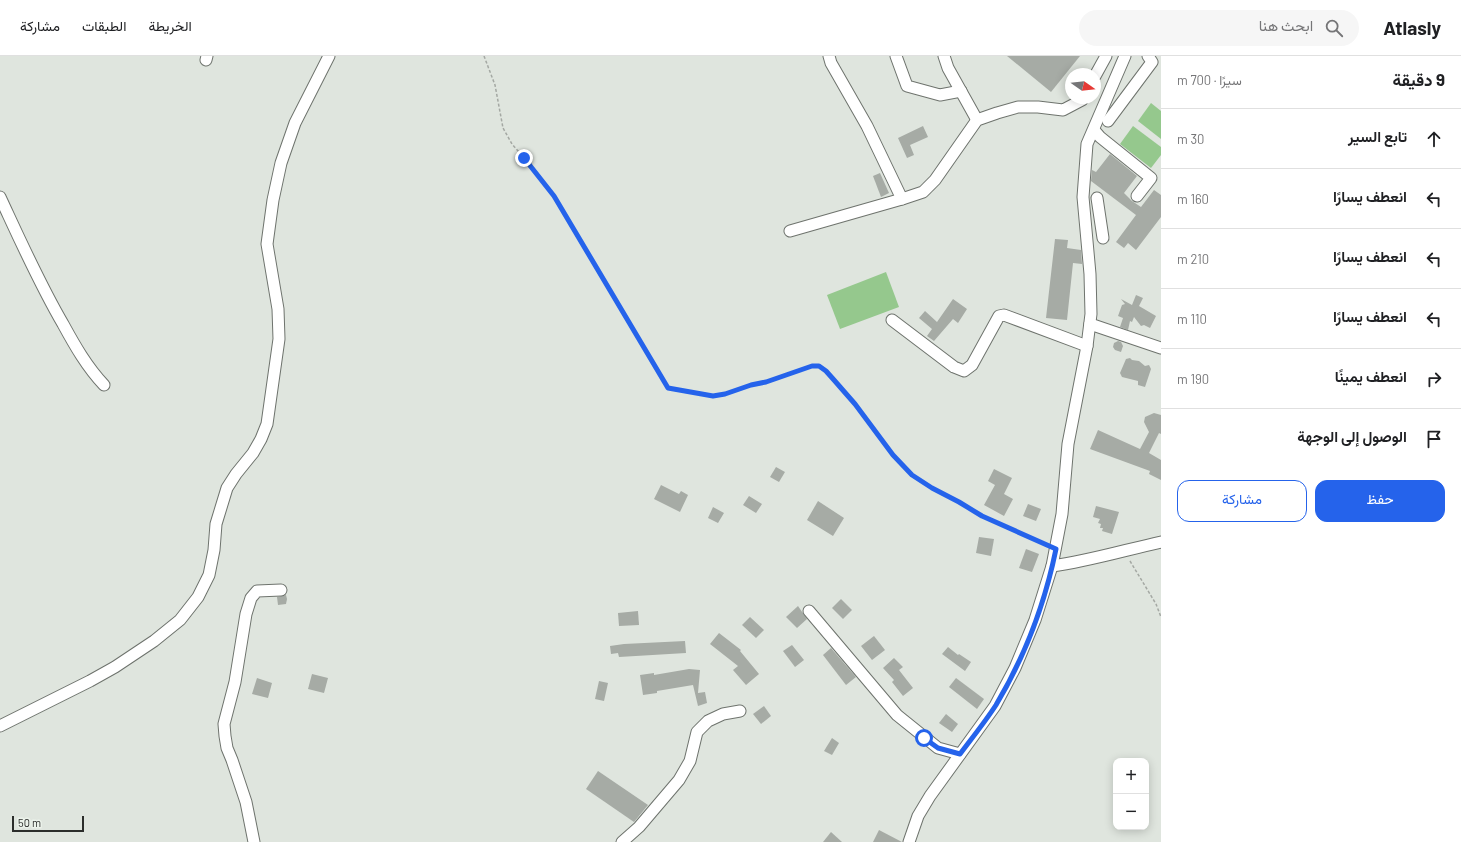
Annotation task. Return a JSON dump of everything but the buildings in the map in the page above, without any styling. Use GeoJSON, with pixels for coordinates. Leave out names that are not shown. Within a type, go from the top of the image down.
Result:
{"type":"FeatureCollection","features":[{"type":"Feature","properties":{"kind":"street"},"geometry":{"type":"LineString","coordinates":[[0,726],[90,681],[115,667],[147,645],[180,620],[201,591],[209,575],[214,550],[216,524],[227,488],[253,453],[267,424],[279,339],[278,309],[267,244],[273,200],[281,163],[295,123],[329,56]]}},
{"type":"Feature","properties":{"kind":"street"},"geometry":{"type":"LineString","coordinates":[[829,56],[839,77],[867,126],[902,199]]}},
{"type":"Feature","properties":{"kind":"street"},"geometry":{"type":"LineString","coordinates":[[896,56],[907,86],[940,96],[961,91]]}},
{"type":"Feature","properties":{"kind":"street"},"geometry":{"type":"LineString","coordinates":[[944,56],[948,68],[977,120]]}},
{"type":"Feature","properties":{"kind":"street"},"geometry":{"type":"LineString","coordinates":[[1099,68],[1106,56]]}},
{"type":"Feature","properties":{"kind":"street"},"geometry":{"type":"LineString","coordinates":[[909,842],[918,816],[930,796],[995,706],[1015,668],[1035,620],[1052,566],[1062,514],[1068,444],[1090,324],[1091,283],[1083,196],[1087,144],[1125,56]]}},
{"type":"Feature","properties":{"kind":"street"},"geometry":{"type":"LineString","coordinates":[[1108,121],[1152,62],[1148,56]]}},
{"type":"Feature","properties":{"kind":"street"},"geometry":{"type":"LineString","coordinates":[[790,231],[923,192],[935,180],[977,120],[1018,107],[1038,106],[1063,110],[1074,104]]}},
{"type":"Feature","properties":{"kind":"street"},"geometry":{"type":"LineString","coordinates":[[1094,130],[1100,137],[1151,178],[1138,196]]}},
{"type":"Feature","properties":{"kind":"street"},"geometry":{"type":"LineString","coordinates":[[0,197],[48,299],[93,372],[104,384]]}},
{"type":"Feature","properties":{"kind":"street"},"geometry":{"type":"LineString","coordinates":[[1097,198],[1103,238]]}},
{"type":"Feature","properties":{"kind":"street"},"geometry":{"type":"LineString","coordinates":[[1085,215],[1100,215]]}},
{"type":"Feature","properties":{"kind":"street"},"geometry":{"type":"LineString","coordinates":[[892,320],[954,367],[964,371],[972,364],[999,316],[1004,315],[1087,346]]}},
{"type":"Feature","properties":{"kind":"street"},"geometry":{"type":"LineString","coordinates":[[1090,324],[1161,348]]}},
{"type":"Feature","properties":{"kind":"street"},"geometry":{"type":"LineString","coordinates":[[1052,566],[1083,562],[1124,550],[1161,542]]}},
{"type":"Feature","properties":{"kind":"street"},"geometry":{"type":"LineString","coordinates":[[254,842],[246,802],[227,748],[224,724],[235,682],[246,614],[251,598],[258,591],[281,590]]}},
{"type":"Feature","properties":{"kind":"street"},"geometry":{"type":"LineString","coordinates":[[809,611],[897,715],[938,748],[960,754]]}},
{"type":"Feature","properties":{"kind":"street"},"geometry":{"type":"LineString","coordinates":[[622,842],[639,827],[679,780],[690,761],[697,732],[708,721],[715,717],[722,714],[740,711]]}},
{"type":"Feature","properties":{"kind":"path"},"geometry":{"type":"LineString","coordinates":[[484,56],[495,85],[503,128],[512,144],[539,175],[554,196],[668,388],[713,396],[766,382],[812,366],[819,366],[826,371],[850,399],[893,455],[912,475],[982,516],[1056,549]]}},
{"type":"Feature","properties":{"kind":"path"},"geometry":{"type":"LineString","coordinates":[[1124,550],[1156,604],[1161,617]]}},
{"type":"Feature","properties":{"kind":"green space"},"geometry":{"type":"Polygon","coordinates":[[[1151,103],[1161,111],[1161,139],[1138,121],[1151,103]]]}},
{"type":"Feature","properties":{"kind":"green space"},"geometry":{"type":"Polygon","coordinates":[[[1133,126],[1161,147],[1161,155],[1151,168],[1120,144],[1133,126]]]}},
{"type":"Feature","properties":{"kind":"green space"},"geometry":{"type":"Polygon","coordinates":[[[886,272],[899,307],[840,329],[827,295],[886,272]]]}},
{"type":"Feature","properties":{"kind":"route"},"geometry":{"type":"LineString","coordinates":[[524,158],[539,175],[554,196],[668,388],[713,396],[725,394],[751,385],[783,377],[812,366],[819,366],[826,371],[855,404],[893,455],[912,475],[982,516],[1056,549],[1035,620],[1015,668],[995,706],[960,754],[938,748],[924,738]]}}]}
